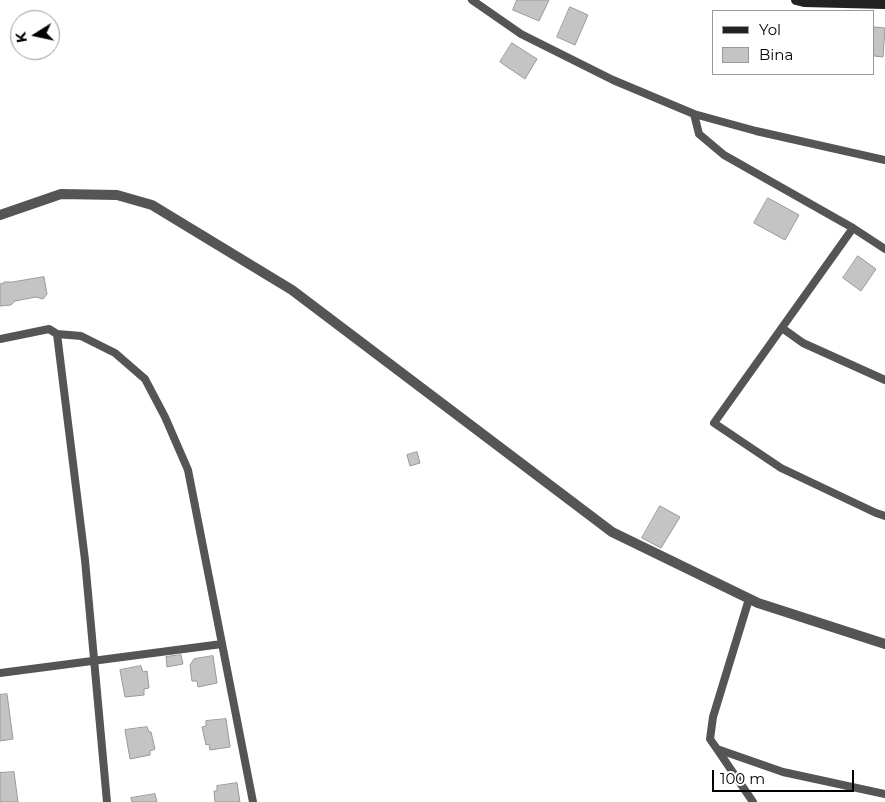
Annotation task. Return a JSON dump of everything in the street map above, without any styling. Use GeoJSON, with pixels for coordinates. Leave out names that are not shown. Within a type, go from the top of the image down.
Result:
{"type":"FeatureCollection","features":[{"type":"Feature","properties":{"kind":"main road"},"geometry":{"type":"LineString","coordinates":[[796,0],[804,2],[885,4]]}},
{"type":"Feature","properties":{"kind":"street"},"geometry":{"type":"LineString","coordinates":[[472,0],[521,34],[613,80],[694,114],[756,131],[885,160]]}},
{"type":"Feature","properties":{"kind":"street"},"geometry":{"type":"LineString","coordinates":[[694,114],[699,134],[724,155],[853,228],[885,249]]}},
{"type":"Feature","properties":{"kind":"street"},"geometry":{"type":"LineString","coordinates":[[0,215],[61,194],[117,195],[152,205],[292,290],[612,532],[758,603],[885,644]]}},
{"type":"Feature","properties":{"kind":"street"},"geometry":{"type":"LineString","coordinates":[[853,228],[714,423],[781,468],[876,514],[885,516]]}},
{"type":"Feature","properties":{"kind":"street"},"geometry":{"type":"LineString","coordinates":[[782,328],[803,343],[885,380]]}},
{"type":"Feature","properties":{"kind":"street"},"geometry":{"type":"LineString","coordinates":[[0,339],[49,329],[57,334],[81,336],[114,353],[145,379],[165,417],[188,470],[253,802]]}},
{"type":"Feature","properties":{"kind":"street"},"geometry":{"type":"LineString","coordinates":[[57,334],[85,560],[107,802]]}},
{"type":"Feature","properties":{"kind":"street"},"geometry":{"type":"LineString","coordinates":[[749,599],[713,717],[710,739],[753,802]]}},
{"type":"Feature","properties":{"kind":"street"},"geometry":{"type":"LineString","coordinates":[[0,673],[222,644]]}},
{"type":"Feature","properties":{"kind":"street"},"geometry":{"type":"LineString","coordinates":[[717,749],[783,772],[885,794]]}},
{"type":"Feature","properties":{"kind":"building"},"geometry":{"type":"Polygon","coordinates":[[[517,0],[549,0],[539,21],[513,10],[517,0]]]}},
{"type":"Feature","properties":{"kind":"building"},"geometry":{"type":"Polygon","coordinates":[[[570,7],[588,15],[575,45],[557,37],[570,7]]]}},
{"type":"Feature","properties":{"kind":"building"},"geometry":{"type":"Polygon","coordinates":[[[875,27],[885,28],[883,57],[875,56],[875,27]]]}},
{"type":"Feature","properties":{"kind":"building"},"geometry":{"type":"Polygon","coordinates":[[[512,43],[537,59],[525,79],[500,62],[512,43]]]}},
{"type":"Feature","properties":{"kind":"building"},"geometry":{"type":"Polygon","coordinates":[[[768,198],[799,215],[785,240],[754,223],[768,198]]]}},
{"type":"Feature","properties":{"kind":"building"},"geometry":{"type":"Polygon","coordinates":[[[858,256],[876,269],[861,291],[843,278],[858,256]]]}},
{"type":"Feature","properties":{"kind":"building"},"geometry":{"type":"Polygon","coordinates":[[[44,277],[47,294],[43,299],[36,297],[15,301],[11,305],[0,306],[0,284],[44,277]]]}},
{"type":"Feature","properties":{"kind":"building"},"geometry":{"type":"Polygon","coordinates":[[[417,452],[420,463],[410,466],[407,455],[417,452]]]}},
{"type":"Feature","properties":{"kind":"building"},"geometry":{"type":"Polygon","coordinates":[[[660,506],[680,517],[661,548],[642,538],[660,506]]]}},
{"type":"Feature","properties":{"kind":"building"},"geometry":{"type":"Polygon","coordinates":[[[181,655],[183,664],[167,667],[166,657],[181,655]]]}},
{"type":"Feature","properties":{"kind":"building"},"geometry":{"type":"Polygon","coordinates":[[[213,656],[217,683],[198,687],[197,681],[192,681],[190,665],[194,659],[213,656]]]}},
{"type":"Feature","properties":{"kind":"building"},"geometry":{"type":"Polygon","coordinates":[[[141,666],[143,672],[147,671],[149,688],[144,689],[144,695],[125,697],[120,670],[141,666]]]}},
{"type":"Feature","properties":{"kind":"building"},"geometry":{"type":"Polygon","coordinates":[[[7,694],[13,739],[0,741],[0,695],[7,694]]]}},
{"type":"Feature","properties":{"kind":"building"},"geometry":{"type":"Polygon","coordinates":[[[226,719],[230,747],[210,750],[209,744],[206,745],[202,727],[206,726],[206,721],[226,719]]]}},
{"type":"Feature","properties":{"kind":"building"},"geometry":{"type":"Polygon","coordinates":[[[147,727],[149,732],[151,732],[155,749],[150,751],[150,755],[130,759],[125,730],[147,727]]]}},
{"type":"Feature","properties":{"kind":"building"},"geometry":{"type":"Polygon","coordinates":[[[14,772],[18,802],[0,802],[0,773],[14,772]]]}},
{"type":"Feature","properties":{"kind":"building"},"geometry":{"type":"Polygon","coordinates":[[[237,783],[240,802],[215,802],[214,791],[217,791],[217,786],[237,783]]]}},
{"type":"Feature","properties":{"kind":"building"},"geometry":{"type":"Polygon","coordinates":[[[155,794],[157,802],[132,802],[131,798],[155,794]]]}}]}
